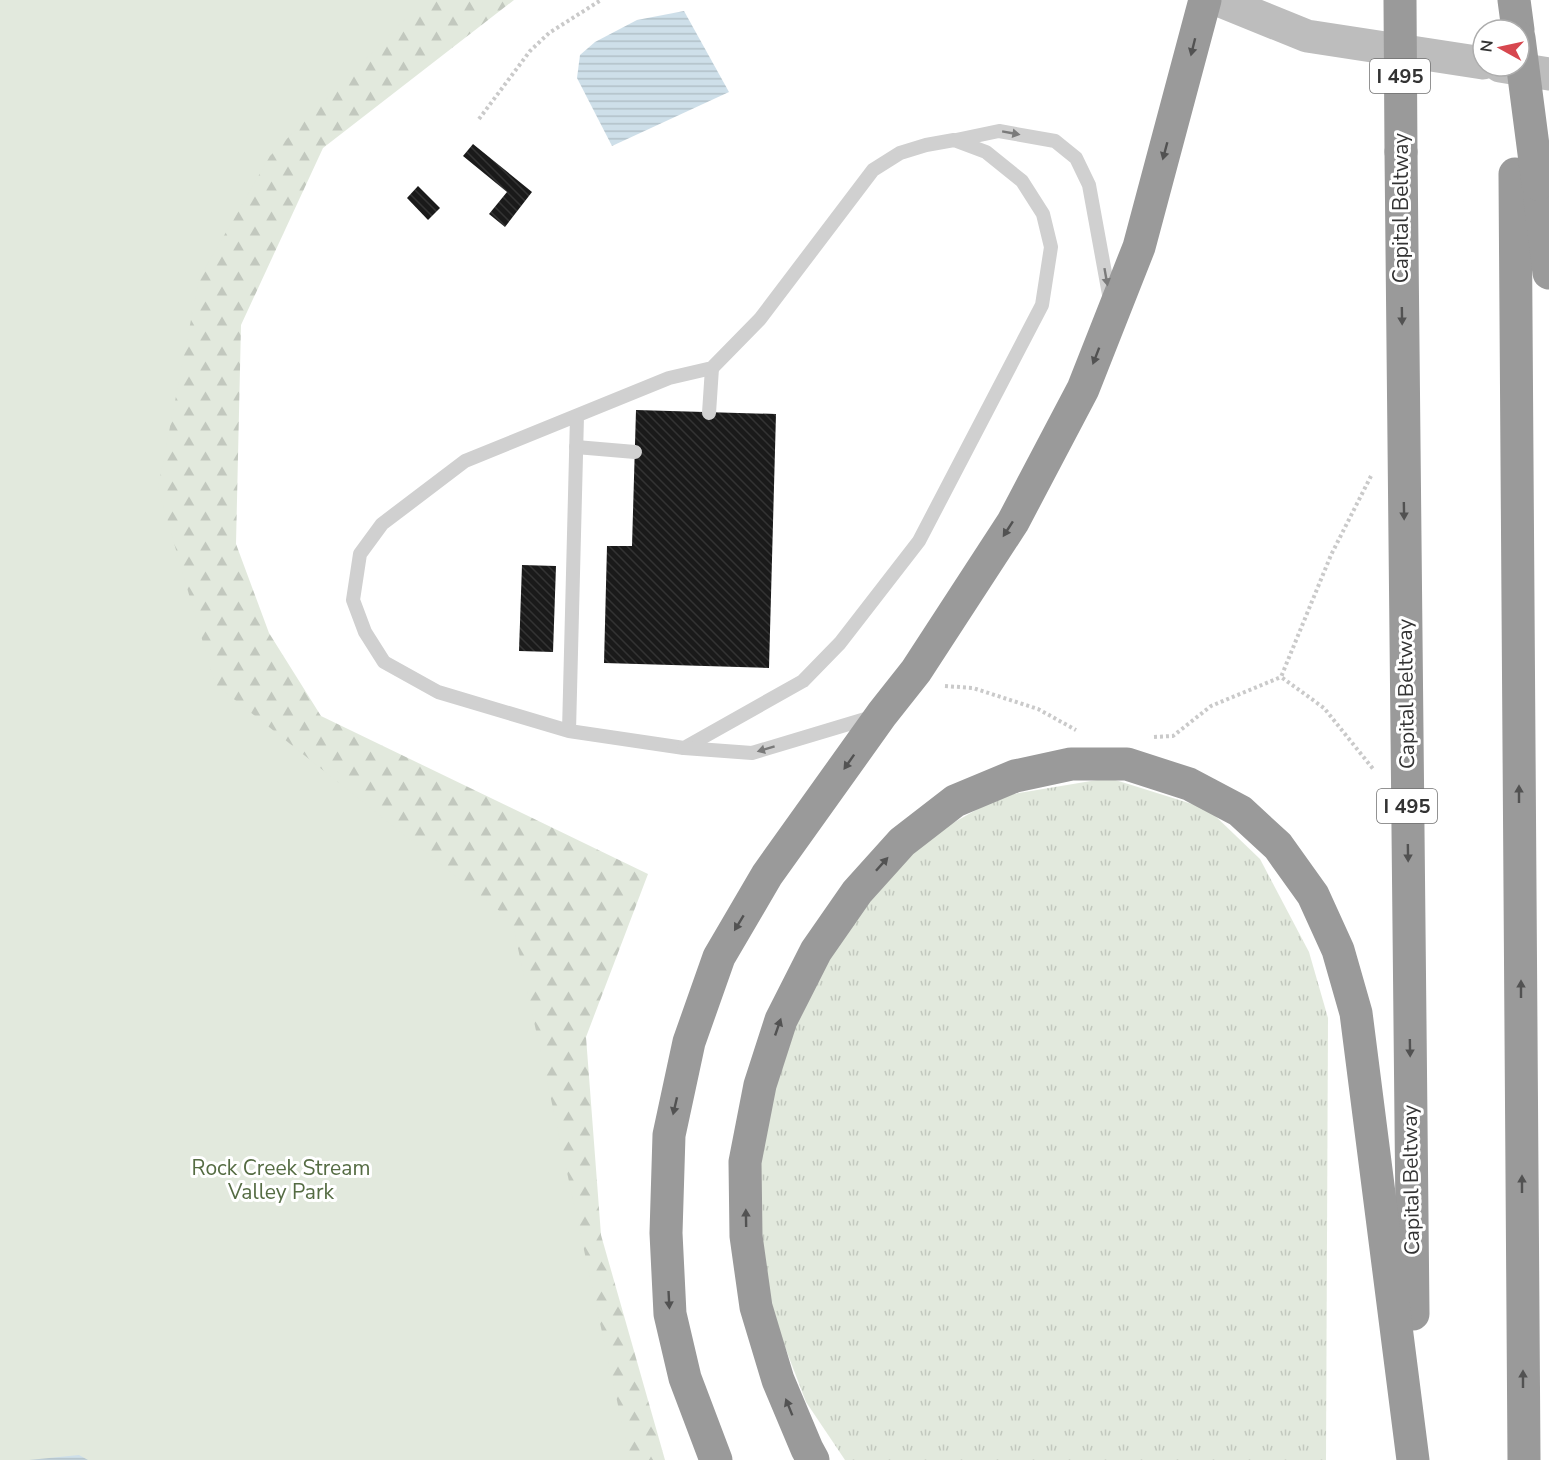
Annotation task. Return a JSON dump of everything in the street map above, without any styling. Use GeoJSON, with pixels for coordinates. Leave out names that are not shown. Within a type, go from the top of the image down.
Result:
{"type":"FeatureCollection","features":[{"type":"Feature","properties":{"kind":"highway"},"geometry":{"type":"LineString","coordinates":[[716,1460],[685,1378],[670,1314],[666,1233],[669,1135],[689,1042],[719,957],[767,875],[882,714],[916,671],[1013,522],[1083,389],[1139,246],[1205,0]]}},
{"type":"Feature","properties":{"kind":"highway","name":"Capital Beltway"},"geometry":{"type":"LineString","coordinates":[[1400,0],[1414,1460]]}},
{"type":"Feature","properties":{"kind":"highway"},"geometry":{"type":"LineString","coordinates":[[1513,0],[1513,18]]}},
{"type":"Feature","properties":{"kind":"highway"},"geometry":{"type":"LineString","coordinates":[[1513,0],[1516,18]]}},
{"type":"Feature","properties":{"kind":"highway"},"geometry":{"type":"LineString","coordinates":[[1514,78],[1527,179],[1549,273]]}},
{"type":"Feature","properties":{"kind":"highway"},"geometry":{"type":"LineString","coordinates":[[1521,78],[1527,179],[1525,1452]]}},
{"type":"Feature","properties":{"kind":"highway"},"geometry":{"type":"LineString","coordinates":[[813,1460],[778,1380],[756,1307],[746,1236],[745,1162],[759,1085],[780,1020],[816,951],[857,892],[902,842],[955,801],[1015,776],[1071,764],[1127,764],[1189,784],[1240,811],[1278,846],[1313,895],[1338,950],[1356,1013],[1414,1460]]}},
{"type":"Feature","properties":{"kind":"street"},"geometry":{"type":"LineString","coordinates":[[1218,0],[1307,36],[1471,61]]}},
{"type":"Feature","properties":{"kind":"street"},"geometry":{"type":"LineString","coordinates":[[1531,71],[1549,74]]}},
{"type":"Feature","properties":{"kind":"lane"},"geometry":{"type":"LineString","coordinates":[[882,714],[752,753],[684,748],[569,731],[438,692],[384,662],[365,632],[353,600],[360,554],[382,524],[465,461],[669,378],[712,368],[760,319],[873,170],[900,153],[926,145],[999,131],[1055,141],[1076,159],[1089,185],[1112,315]]}},
{"type":"Feature","properties":{"kind":"lane"},"geometry":{"type":"LineString","coordinates":[[684,748],[803,681],[840,643],[919,541],[1042,305],[1051,247],[1043,214],[1022,181],[986,152],[954,140]]}},
{"type":"Feature","properties":{"kind":"lane"},"geometry":{"type":"LineString","coordinates":[[709,412],[712,368]]}},
{"type":"Feature","properties":{"kind":"lane"},"geometry":{"type":"LineString","coordinates":[[569,731],[577,416]]}},
{"type":"Feature","properties":{"kind":"lane"},"geometry":{"type":"LineString","coordinates":[[576,447],[635,452]]}},
{"type":"Feature","properties":{"kind":"path"},"geometry":{"type":"LineString","coordinates":[[479,119],[530,51],[549,33],[601,0]]}},
{"type":"Feature","properties":{"kind":"path"},"geometry":{"type":"LineString","coordinates":[[1144,738],[1173,735],[1210,706],[1281,676],[1331,555],[1372,473]]}},
{"type":"Feature","properties":{"kind":"path"},"geometry":{"type":"LineString","coordinates":[[916,671],[948,687],[973,688],[1038,709],[1083,733]]}},
{"type":"Feature","properties":{"kind":"path"},"geometry":{"type":"LineString","coordinates":[[1281,676],[1324,708],[1407,811]]}},
{"type":"Feature","properties":{"kind":"green space","name":"Rock Creek Stream Valley Park"},"geometry":{"type":"Polygon","coordinates":[[[0,0],[514,0],[323,148],[241,325],[236,544],[269,633],[321,716],[648,874],[586,1037],[601,1235],[665,1460],[4,1460],[0,0]]]}},
{"type":"Feature","properties":{"kind":"green space","name":"Rock Creek Stream Valley Park"},"geometry":{"type":"Polygon","coordinates":[[[0,0],[424,0],[270,156],[199,279],[158,488],[215,684],[512,921],[630,1460],[0,1460],[0,0]]]}},
{"type":"Feature","properties":{"kind":"green space"},"geometry":{"type":"Polygon","coordinates":[[[1109,778],[1208,809],[1260,859],[1309,952],[1328,1018],[1326,1460],[845,1460],[806,1402],[764,1292],[755,1176],[778,1059],[836,940],[919,842],[1001,796],[1109,778]]]}},
{"type":"Feature","properties":{"kind":"shaded area"},"geometry":{"type":"Polygon","coordinates":[[[684,11],[729,92],[612,146],[577,78],[580,55],[595,42],[637,20],[684,11]]]}},
{"type":"Feature","properties":{"kind":"shaded area"},"geometry":{"type":"Polygon","coordinates":[[[79,1455],[88,1460],[29,1460],[79,1455]]]}},
{"type":"Feature","properties":{"kind":"building"},"geometry":{"type":"Polygon","coordinates":[[[473,144],[532,192],[505,227],[489,214],[507,192],[463,156],[473,144]]]}},
{"type":"Feature","properties":{"kind":"building"},"geometry":{"type":"Polygon","coordinates":[[[418,186],[440,208],[428,220],[407,198],[418,186]]]}},
{"type":"Feature","properties":{"kind":"building"},"geometry":{"type":"Polygon","coordinates":[[[636,410],[776,414],[769,668],[604,663],[607,546],[632,546],[636,410]]]}},
{"type":"Feature","properties":{"kind":"building"},"geometry":{"type":"Polygon","coordinates":[[[522,565],[556,566],[553,652],[519,651],[522,565]]]}}]}
